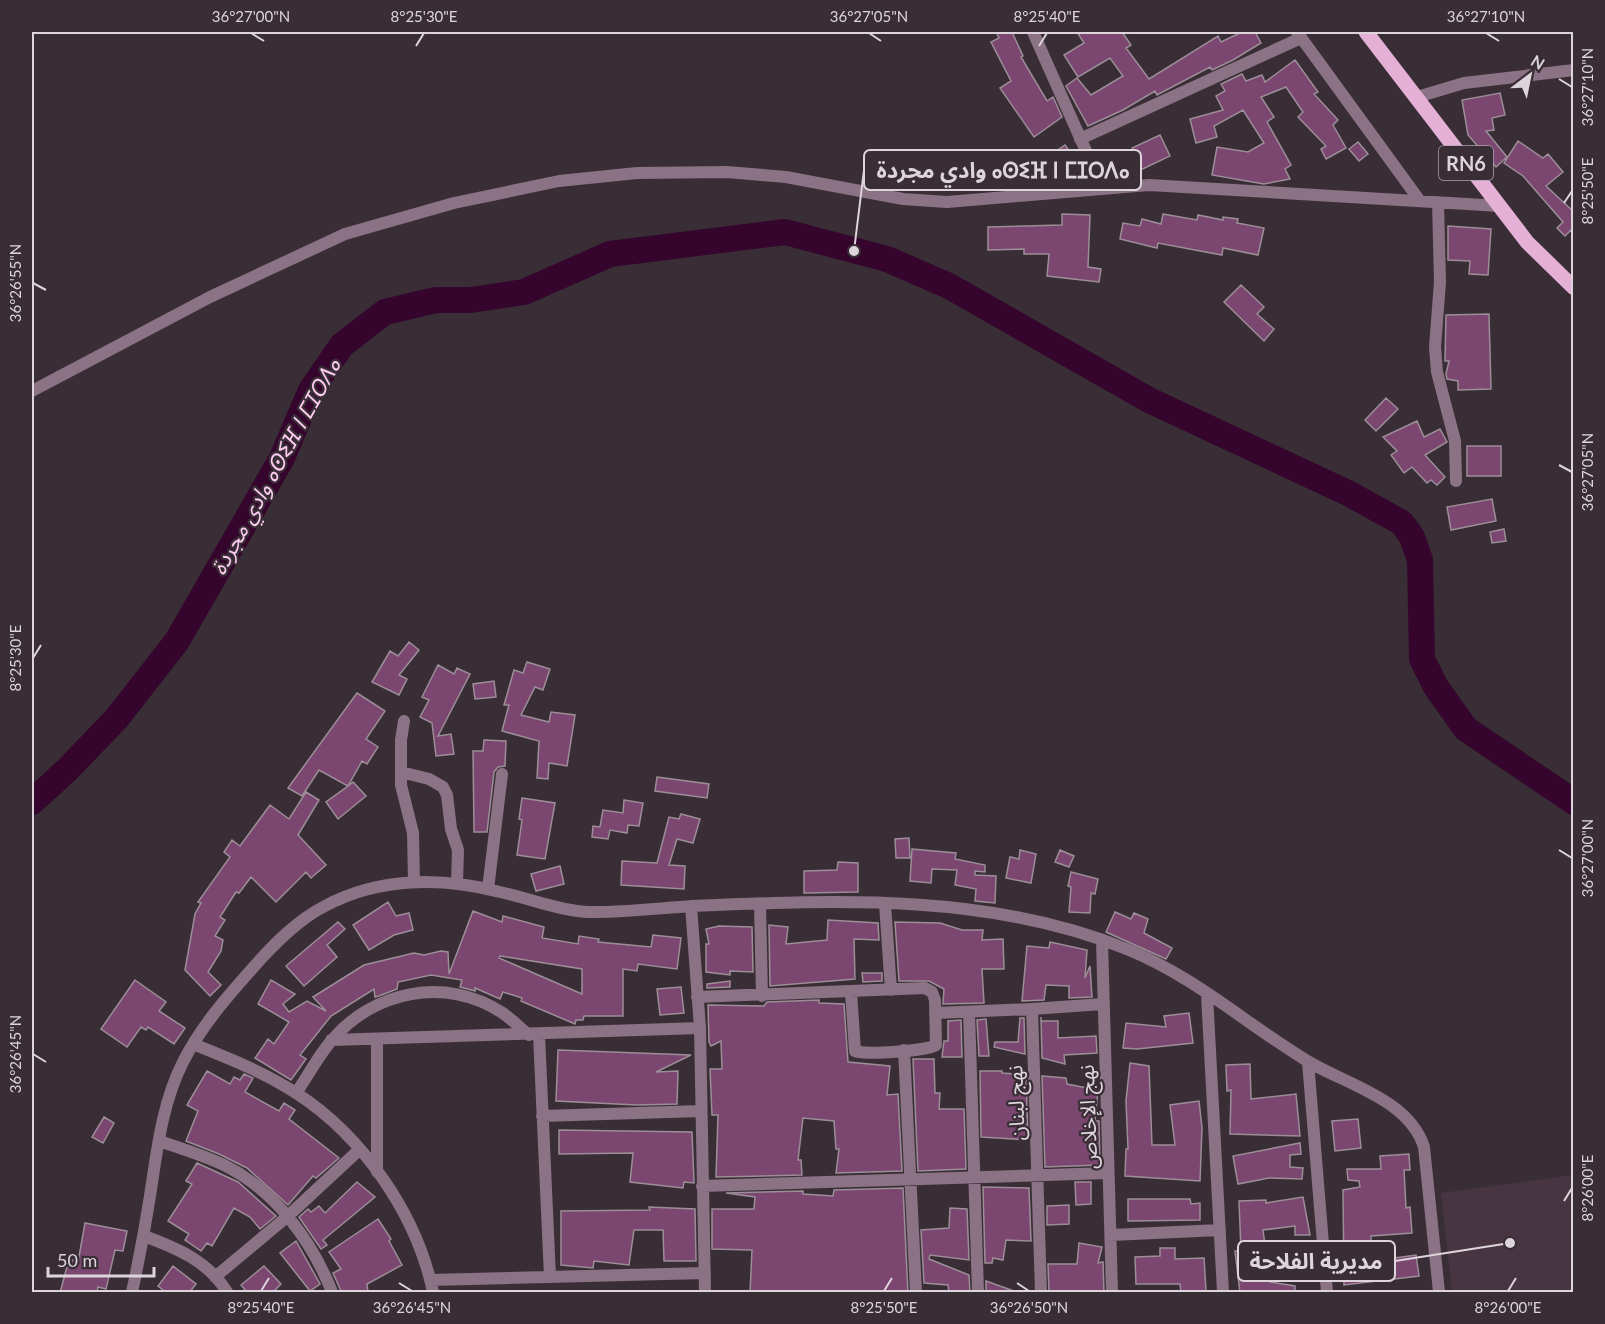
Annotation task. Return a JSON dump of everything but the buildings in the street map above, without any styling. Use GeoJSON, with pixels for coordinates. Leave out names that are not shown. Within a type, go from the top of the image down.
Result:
{"type":"FeatureCollection","features":[{"type":"Feature","properties":{"kind":"main road","name":"RN6"},"geometry":{"type":"LineString","coordinates":[[1366,32],[1527,242],[1574,288]]}},
{"type":"Feature","properties":{"kind":"street"},"geometry":{"type":"LineString","coordinates":[[1033,32],[1102,187]]}},
{"type":"Feature","properties":{"kind":"street"},"geometry":{"type":"LineString","coordinates":[[1080,139],[1299,35],[1420,201]]}},
{"type":"Feature","properties":{"kind":"street"},"geometry":{"type":"LineString","coordinates":[[1416,97],[1464,83],[1574,70]]}},
{"type":"Feature","properties":{"kind":"street"},"geometry":{"type":"LineString","coordinates":[[32,391],[210,297],[345,234],[513,189],[559,181],[637,173],[727,172],[786,177],[903,199],[947,202],[993,200],[1102,187],[1149,185],[1500,206]]}},
{"type":"Feature","properties":{"kind":"street"},"geometry":{"type":"LineString","coordinates":[[1438,202],[1440,282],[1435,347],[1437,372],[1455,441],[1456,481]]}},
{"type":"Feature","properties":{"kind":"street"},"geometry":{"type":"LineString","coordinates":[[404,721],[401,785],[413,833],[414,882]]}},
{"type":"Feature","properties":{"kind":"street"},"geometry":{"type":"LineString","coordinates":[[401,772],[429,779],[443,787],[447,795],[451,829],[458,850],[457,883]]}},
{"type":"Feature","properties":{"kind":"street"},"geometry":{"type":"LineString","coordinates":[[488,889],[502,774]]}},
{"type":"Feature","properties":{"kind":"street"},"geometry":{"type":"LineString","coordinates":[[132,1293],[168,1101],[181,1065],[193,1044],[237,986],[267,952],[323,906],[352,894],[390,884],[414,882],[457,883],[565,910],[593,912],[759,904],[885,904],[975,908],[1048,924],[1150,959],[1308,1062],[1393,1107],[1410,1119],[1419,1131],[1424,1147],[1439,1293]]}},
{"type":"Feature","properties":{"kind":"street"},"geometry":{"type":"LineString","coordinates":[[759,904],[762,996]]}},
{"type":"Feature","properties":{"kind":"street"},"geometry":{"type":"LineString","coordinates":[[885,904],[891,990]]}},
{"type":"Feature","properties":{"kind":"street"},"geometry":{"type":"LineString","coordinates":[[691,906],[700,1029],[705,1293]]}},
{"type":"Feature","properties":{"kind":"street","name":"نهج الإخلاص"},"geometry":{"type":"LineString","coordinates":[[1102,941],[1112,1293]]}},
{"type":"Feature","properties":{"kind":"street"},"geometry":{"type":"LineString","coordinates":[[698,997],[891,990],[928,990],[934,996],[936,1045],[904,1050],[863,1053],[855,1051],[851,992]]}},
{"type":"Feature","properties":{"kind":"street"},"geometry":{"type":"LineString","coordinates":[[296,1093],[332,1040],[352,1019],[397,995],[424,992],[456,994],[476,999],[502,1012],[534,1035],[542,1116],[550,1276]]}},
{"type":"Feature","properties":{"kind":"street"},"geometry":{"type":"LineString","coordinates":[[1207,995],[1223,1293]]}},
{"type":"Feature","properties":{"kind":"street"},"geometry":{"type":"LineString","coordinates":[[935,1013],[1103,1005]]}},
{"type":"Feature","properties":{"kind":"street","name":"نهج لبنان"},"geometry":{"type":"LineString","coordinates":[[1032,1009],[1041,1293]]}},
{"type":"Feature","properties":{"kind":"street"},"geometry":{"type":"LineString","coordinates":[[969,1012],[978,1293]]}},
{"type":"Feature","properties":{"kind":"street"},"geometry":{"type":"LineString","coordinates":[[332,1040],[700,1029]]}},
{"type":"Feature","properties":{"kind":"street"},"geometry":{"type":"LineString","coordinates":[[377,1039],[377,1172]]}},
{"type":"Feature","properties":{"kind":"street"},"geometry":{"type":"LineString","coordinates":[[193,1044],[247,1066],[296,1093],[327,1117],[359,1150],[377,1172],[411,1229],[433,1293]]}},
{"type":"Feature","properties":{"kind":"street"},"geometry":{"type":"LineString","coordinates":[[904,1050],[916,1293]]}},
{"type":"Feature","properties":{"kind":"street"},"geometry":{"type":"LineString","coordinates":[[1308,1062],[1327,1293]]}},
{"type":"Feature","properties":{"kind":"street"},"geometry":{"type":"LineString","coordinates":[[542,1116],[701,1111]]}},
{"type":"Feature","properties":{"kind":"street"},"geometry":{"type":"LineString","coordinates":[[159,1141],[226,1166],[260,1189],[288,1216],[321,1266],[332,1293]]}},
{"type":"Feature","properties":{"kind":"street"},"geometry":{"type":"LineString","coordinates":[[215,1277],[288,1216],[359,1150]]}},
{"type":"Feature","properties":{"kind":"street"},"geometry":{"type":"LineString","coordinates":[[702,1186],[1108,1173]]}},
{"type":"Feature","properties":{"kind":"street"},"geometry":{"type":"LineString","coordinates":[[1111,1235],[1220,1230]]}},
{"type":"Feature","properties":{"kind":"street"},"geometry":{"type":"LineString","coordinates":[[144,1236],[180,1249],[215,1277],[227,1293]]}},
{"type":"Feature","properties":{"kind":"street"},"geometry":{"type":"LineString","coordinates":[[430,1280],[705,1272]]}},
{"type":"Feature","properties":{"kind":"shaded area"},"geometry":{"type":"Polygon","coordinates":[[[1573,1175],[1573,1292],[1452,1292],[1441,1193],[1573,1175]]]}},
{"type":"Feature","properties":{"kind":"waterway","name":"وادي مجردة ⴰⵙⵉⴼ ⵏ ⵎⵊⵔⴷⴰ"},"geometry":{"type":"LineString","coordinates":[[32,802],[67,770],[117,718],[177,641],[282,458],[311,390],[342,345],[385,312],[436,300],[471,300],[524,292],[610,254],[785,232],[887,259],[949,286],[1149,400],[1350,494],[1402,523],[1412,537],[1420,560],[1422,659],[1436,687],[1466,729],[1574,802]]}},
{"type":"Feature","properties":{"kind":"place","name":"وادي مجردة ⴰⵙⵉⴼ ⵏ ⵎⵊⵔⴷⴰ"},"geometry":{"type":"Point","coordinates":[854,251]}},
{"type":"Feature","properties":{"kind":"place","name":"مديرية الفلاحة"},"geometry":{"type":"Point","coordinates":[1510,1243]}}]}
